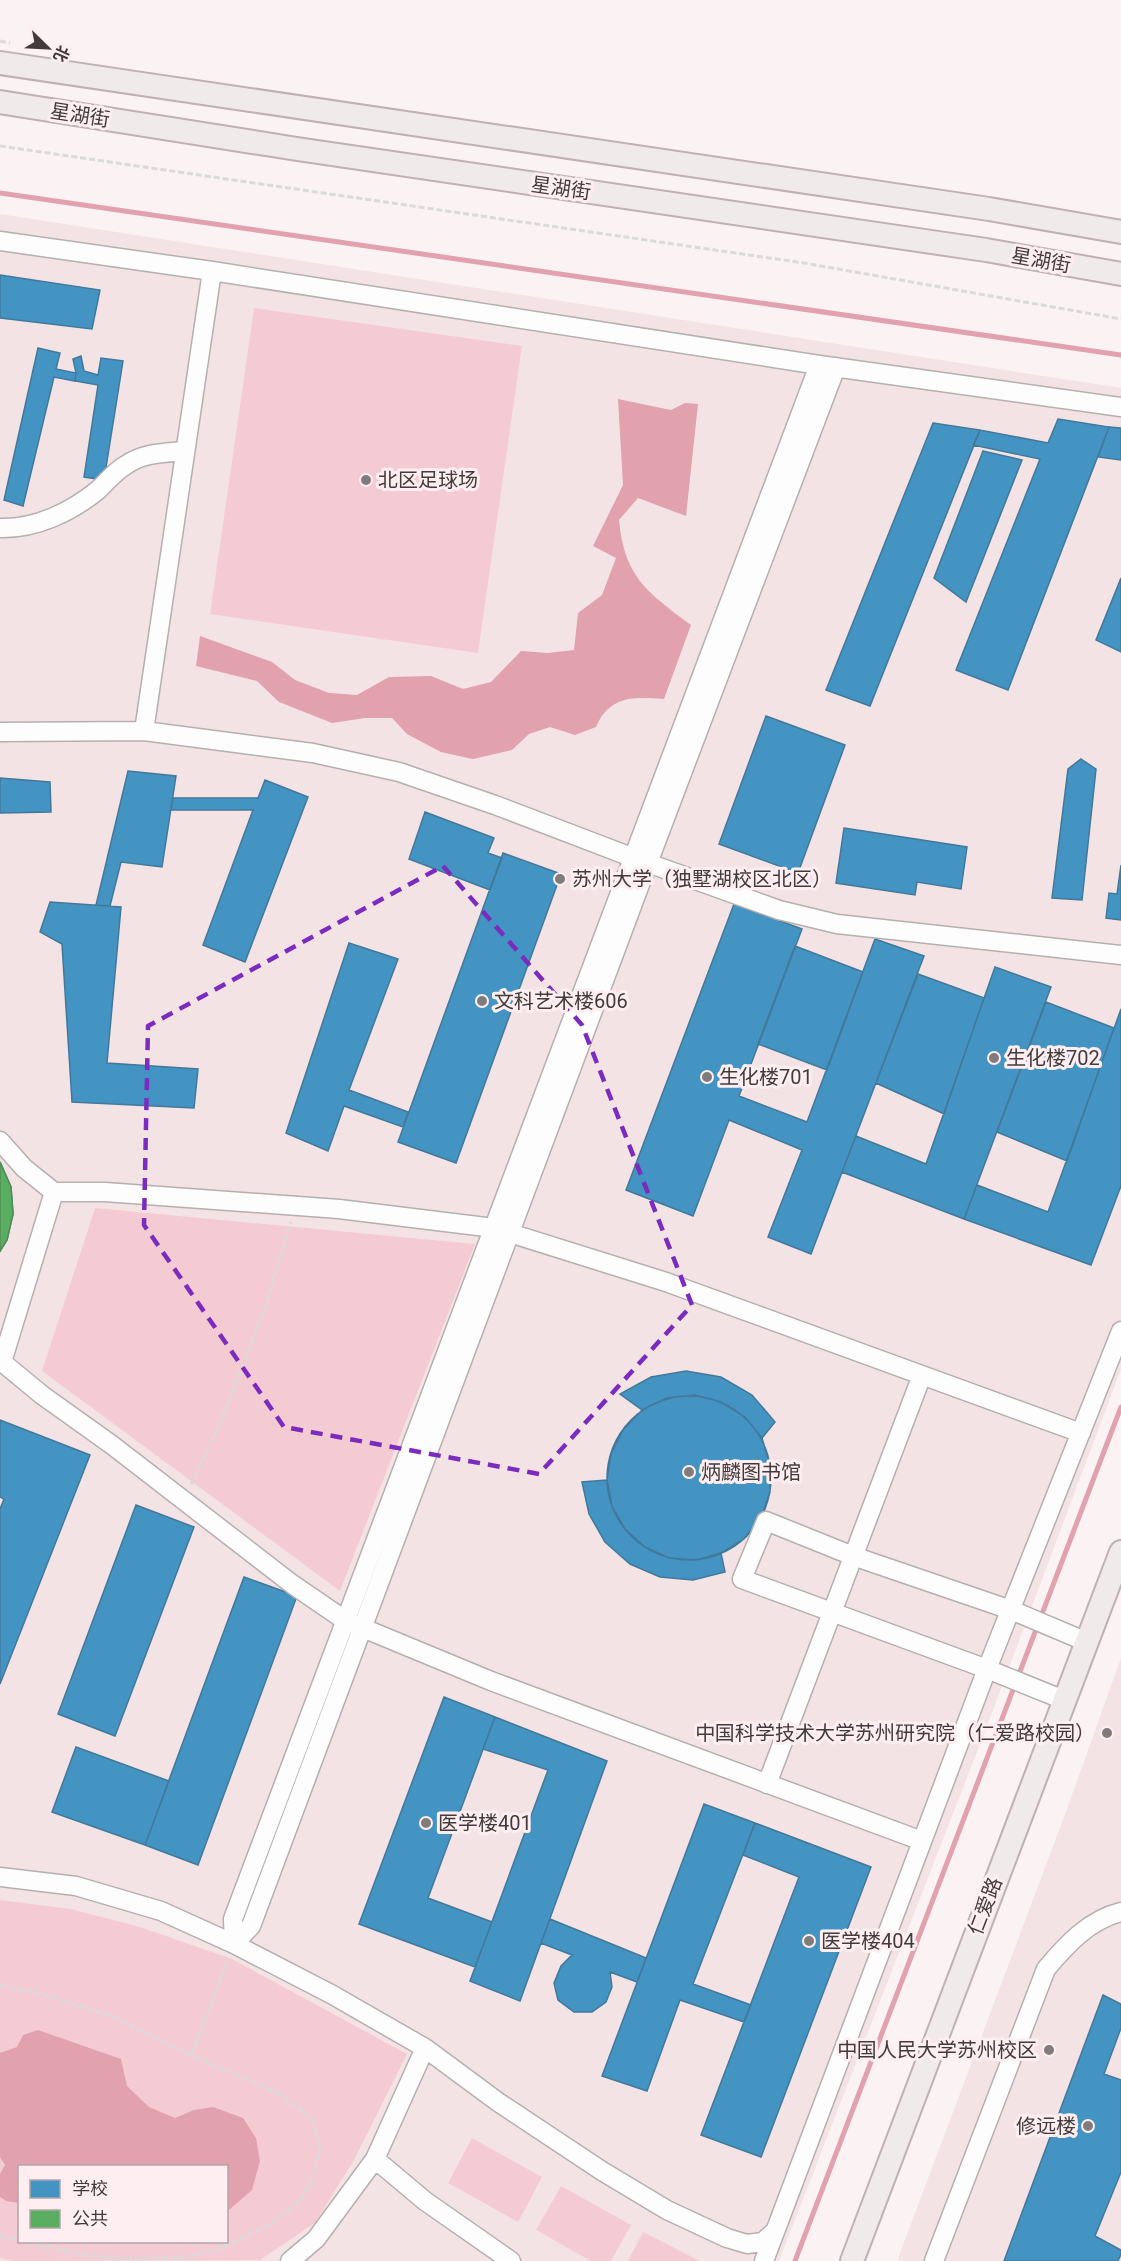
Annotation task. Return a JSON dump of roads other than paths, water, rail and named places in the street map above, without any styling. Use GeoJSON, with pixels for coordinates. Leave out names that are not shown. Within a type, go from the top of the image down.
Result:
{"type":"FeatureCollection","features":[{"type":"Feature","properties":{"kind":"main road","name":"星湖街"},"geometry":{"type":"LineString","coordinates":[[0,63],[989,209],[1121,232]]}},
{"type":"Feature","properties":{"kind":"main road","name":"星湖街"},"geometry":{"type":"LineString","coordinates":[[0,102],[297,149],[986,250],[1121,274]]}},
{"type":"Feature","properties":{"kind":"main road","name":"仁爱路"},"geometry":{"type":"LineString","coordinates":[[852,2261],[1121,1552]]}},
{"type":"Feature","properties":{"kind":"lane"},"geometry":{"type":"LineString","coordinates":[[0,241],[212,271],[827,366],[1121,407]]}},
{"type":"Feature","properties":{"kind":"lane"},"geometry":{"type":"LineString","coordinates":[[144,731],[212,271]]}},
{"type":"Feature","properties":{"kind":"lane"},"geometry":{"type":"LineString","coordinates":[[234,1944],[251,1926],[354,1624],[827,366]]}},
{"type":"Feature","properties":{"kind":"lane"},"geometry":{"type":"LineString","coordinates":[[0,528],[36,523],[68,511],[98,490],[126,464],[152,453],[184,452]]}},
{"type":"Feature","properties":{"kind":"lane"},"geometry":{"type":"LineString","coordinates":[[0,732],[144,731],[313,753],[399,772],[779,910],[837,924],[1121,956]]}},
{"type":"Feature","properties":{"kind":"lane"},"geometry":{"type":"LineString","coordinates":[[0,1141],[24,1168],[54,1192],[105,1191],[339,1209],[502,1230],[666,1282],[1081,1433]]}},
{"type":"Feature","properties":{"kind":"lane"},"geometry":{"type":"LineString","coordinates":[[54,1192],[1,1361],[42,1395],[292,1584],[354,1624],[490,1681],[922,1841]]}},
{"type":"Feature","properties":{"kind":"lane"},"geometry":{"type":"LineString","coordinates":[[764,2261],[987,1669],[1121,1331]]}},
{"type":"Feature","properties":{"kind":"lane"},"geometry":{"type":"LineString","coordinates":[[767,1784],[922,1375]]}},
{"type":"Feature","properties":{"kind":"lane"},"geometry":{"type":"LineString","coordinates":[[1064,1700],[987,1669],[742,1579],[766,1521],[853,1556],[1011,1610],[1087,1642]]}},
{"type":"Feature","properties":{"kind":"lane"},"geometry":{"type":"LineString","coordinates":[[0,1876],[76,1886],[161,1911],[234,1944],[331,1994],[425,2048],[498,2102],[602,2171],[667,2210],[727,2238],[747,2244],[762,2242],[775,2231]]}},
{"type":"Feature","properties":{"kind":"lane"},"geometry":{"type":"LineString","coordinates":[[934,2261],[1046,1969],[1069,1941],[1111,1915],[1121,1912]]}},
{"type":"Feature","properties":{"kind":"lane"},"geometry":{"type":"LineString","coordinates":[[290,2261],[316,2240],[375,2159],[425,2048]]}},
{"type":"Feature","properties":{"kind":"lane"},"geometry":{"type":"LineString","coordinates":[[375,2159],[425,2201],[512,2261]]}},
{"type":"Feature","properties":{"kind":"waterway"},"geometry":{"type":"LineString","coordinates":[[0,193],[1121,355]]}},
{"type":"Feature","properties":{"kind":"waterway"},"geometry":{"type":"LineString","coordinates":[[795,2261],[1121,1407]]}},
{"type":"Feature","properties":{"kind":"place","name":"北区足球场"},"geometry":{"type":"Point","coordinates":[366,480]}},
{"type":"Feature","properties":{"kind":"place","name":"苏州大学（独墅湖校区北区）"},"geometry":{"type":"Point","coordinates":[560,879]}},
{"type":"Feature","properties":{"kind":"place","name":"文科艺术楼606"},"geometry":{"type":"Point","coordinates":[482,1001]}},
{"type":"Feature","properties":{"kind":"place","name":"生化楼702"},"geometry":{"type":"Point","coordinates":[994,1058]}},
{"type":"Feature","properties":{"kind":"place","name":"生化楼701"},"geometry":{"type":"Point","coordinates":[707,1077]}},
{"type":"Feature","properties":{"kind":"place","name":"炳麟图书馆"},"geometry":{"type":"Point","coordinates":[689,1472]}},
{"type":"Feature","properties":{"kind":"place","name":"中国科学技术大学苏州研究院（仁爱路校园）"},"geometry":{"type":"Point","coordinates":[1107,1733]}},
{"type":"Feature","properties":{"kind":"place","name":"医学楼401"},"geometry":{"type":"Point","coordinates":[426,1823]}},
{"type":"Feature","properties":{"kind":"place","name":"医学楼404"},"geometry":{"type":"Point","coordinates":[809,1941]}},
{"type":"Feature","properties":{"kind":"place","name":"中国人民大学苏州校区"},"geometry":{"type":"Point","coordinates":[1049,2050]}},
{"type":"Feature","properties":{"kind":"place","name":"修远楼"},"geometry":{"type":"Point","coordinates":[1088,2126]}}]}
